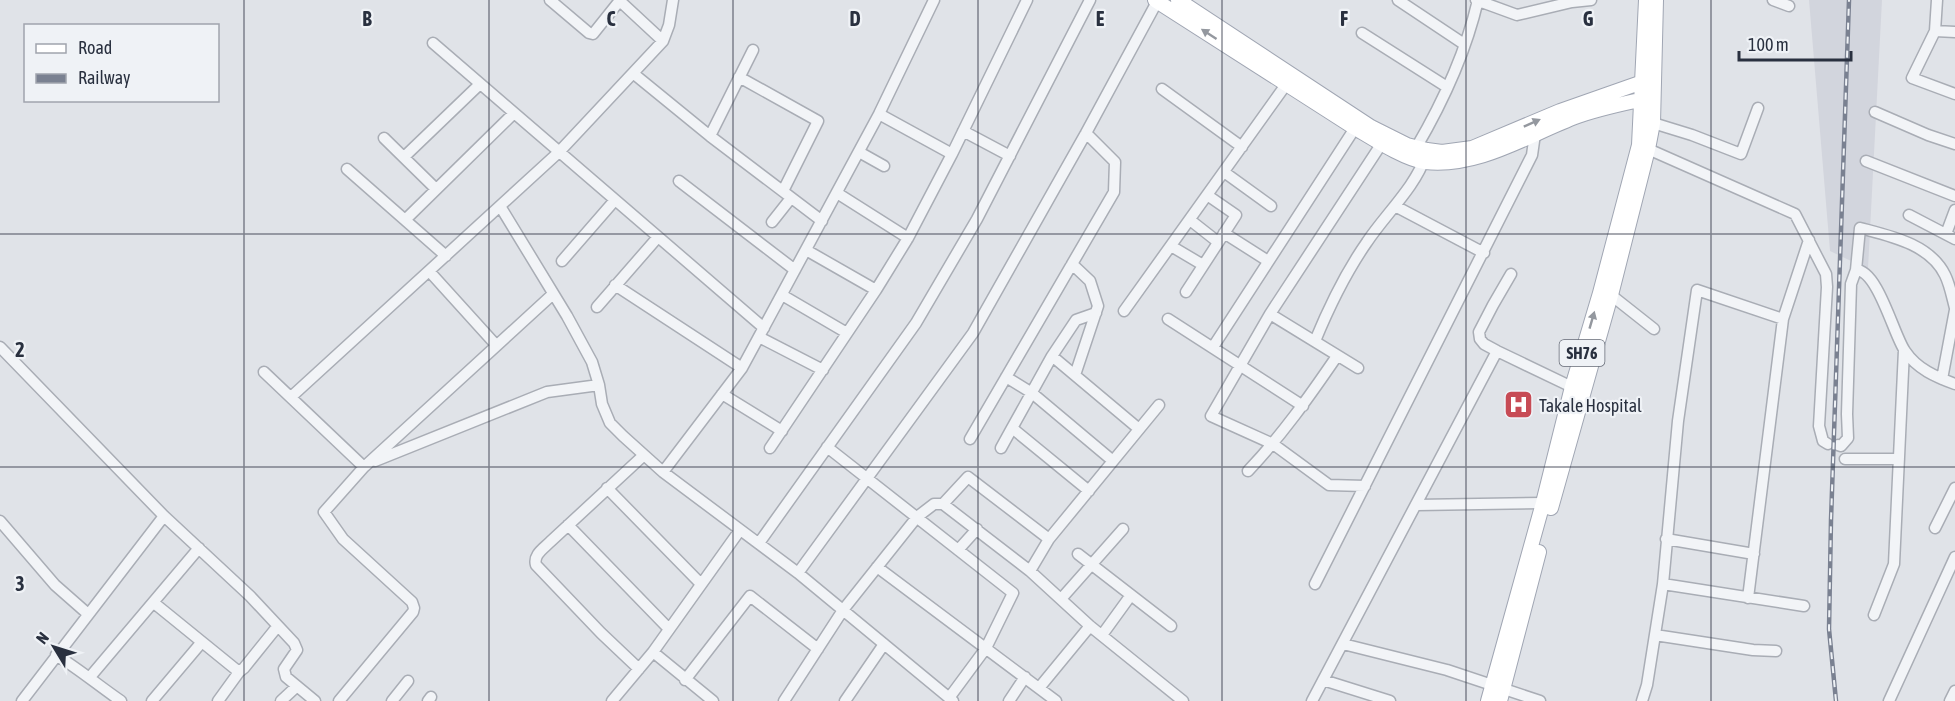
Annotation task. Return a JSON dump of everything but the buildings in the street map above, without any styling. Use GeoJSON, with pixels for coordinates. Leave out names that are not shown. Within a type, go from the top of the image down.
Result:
{"type":"FeatureCollection","features":[{"type":"Feature","properties":{"kind":"main road"},"geometry":{"type":"LineString","coordinates":[[1157,0],[1371,127],[1422,153],[1472,148],[1560,111],[1648,80]]}},
{"type":"Feature","properties":{"kind":"main road"},"geometry":{"type":"LineString","coordinates":[[1178,0],[1193,4],[1355,128],[1382,143],[1422,153],[1462,160],[1479,156],[1604,108],[1648,98]]}},
{"type":"Feature","properties":{"kind":"main road","name":"SH76"},"geometry":{"type":"LineString","coordinates":[[1498,691],[1572,387],[1639,145],[1648,98],[1646,0]]}},
{"type":"Feature","properties":{"kind":"main road","name":"SH76"},"geometry":{"type":"LineString","coordinates":[[1648,80],[1656,0]]}},
{"type":"Feature","properties":{"kind":"main road","name":"SH76"},"geometry":{"type":"LineString","coordinates":[[1488,701],[1498,691],[1611,296],[1653,123],[1648,98]]}},
{"type":"Feature","properties":{"kind":"street"},"geometry":{"type":"LineString","coordinates":[[550,0],[593,34],[621,2],[663,41]]}},
{"type":"Feature","properties":{"kind":"street"},"geometry":{"type":"LineString","coordinates":[[663,472],[742,368],[879,114],[933,0]]}},
{"type":"Feature","properties":{"kind":"street"},"geometry":{"type":"LineString","coordinates":[[770,448],[848,333],[908,238],[952,154],[1026,0]]}},
{"type":"Feature","properties":{"kind":"street"},"geometry":{"type":"LineString","coordinates":[[759,543],[916,323],[977,219],[1090,0]]}},
{"type":"Feature","properties":{"kind":"street"},"geometry":{"type":"LineString","coordinates":[[798,573],[972,333],[1086,133],[1157,0]]}},
{"type":"Feature","properties":{"kind":"street"},"geometry":{"type":"LineString","coordinates":[[1398,0],[1464,44]]}},
{"type":"Feature","properties":{"kind":"street"},"geometry":{"type":"LineString","coordinates":[[1316,341],[1328,310],[1367,242],[1395,206],[1422,153],[1464,44],[1477,0],[1517,15],[1572,1],[1591,0]]}},
{"type":"Feature","properties":{"kind":"street"},"geometry":{"type":"LineString","coordinates":[[1773,0],[1789,6]]}},
{"type":"Feature","properties":{"kind":"street"},"geometry":{"type":"LineString","coordinates":[[1937,0],[1935,31],[1912,78],[1955,94]]}},
{"type":"Feature","properties":{"kind":"street"},"geometry":{"type":"LineString","coordinates":[[291,397],[559,152],[663,41],[669,25],[672,1]]}},
{"type":"Feature","properties":{"kind":"street"},"geometry":{"type":"LineString","coordinates":[[1935,31],[1955,32]]}},
{"type":"Feature","properties":{"kind":"street"},"geometry":{"type":"LineString","coordinates":[[1362,33],[1447,87]]}},
{"type":"Feature","properties":{"kind":"street"},"geometry":{"type":"LineString","coordinates":[[433,43],[658,237],[761,332],[823,370]]}},
{"type":"Feature","properties":{"kind":"street"},"geometry":{"type":"LineString","coordinates":[[710,136],[753,50]]}},
{"type":"Feature","properties":{"kind":"street"},"geometry":{"type":"LineString","coordinates":[[634,74],[710,136],[822,221]]}},
{"type":"Feature","properties":{"kind":"street"},"geometry":{"type":"LineString","coordinates":[[739,77],[818,121],[787,195],[772,222]]}},
{"type":"Feature","properties":{"kind":"street"},"geometry":{"type":"LineString","coordinates":[[1124,311],[1290,80]]}},
{"type":"Feature","properties":{"kind":"street"},"geometry":{"type":"LineString","coordinates":[[404,157],[480,84]]}},
{"type":"Feature","properties":{"kind":"street"},"geometry":{"type":"LineString","coordinates":[[1162,89],[1242,147]]}},
{"type":"Feature","properties":{"kind":"street"},"geometry":{"type":"LineString","coordinates":[[1653,123],[1741,154],[1758,108]]}},
{"type":"Feature","properties":{"kind":"street"},"geometry":{"type":"LineString","coordinates":[[1875,112],[1955,144]]}},
{"type":"Feature","properties":{"kind":"street"},"geometry":{"type":"LineString","coordinates":[[405,220],[514,113]]}},
{"type":"Feature","properties":{"kind":"street"},"geometry":{"type":"LineString","coordinates":[[879,114],[952,154]]}},
{"type":"Feature","properties":{"kind":"street"},"geometry":{"type":"LineString","coordinates":[[1213,347],[1355,128]]}},
{"type":"Feature","properties":{"kind":"street"},"geometry":{"type":"LineString","coordinates":[[963,131],[1010,156]]}},
{"type":"Feature","properties":{"kind":"street"},"geometry":{"type":"LineString","coordinates":[[970,439],[1114,192],[1115,162],[1086,133]]}},
{"type":"Feature","properties":{"kind":"street"},"geometry":{"type":"LineString","coordinates":[[1315,584],[1532,155],[1535,134]]}},
{"type":"Feature","properties":{"kind":"street"},"geometry":{"type":"LineString","coordinates":[[384,138],[436,189]]}},
{"type":"Feature","properties":{"kind":"street"},"geometry":{"type":"LineString","coordinates":[[1365,486],[1329,485],[1273,444],[1210,416],[1270,314],[1382,143]]}},
{"type":"Feature","properties":{"kind":"street"},"geometry":{"type":"LineString","coordinates":[[1648,149],[1795,214],[1826,274],[1819,426],[1823,441],[1833,445],[1846,442],[1848,438],[1851,284],[1856,270],[1860,228],[1900,239],[1926,253],[1945,274],[1955,309],[1953,331],[1942,379]]}},
{"type":"Feature","properties":{"kind":"street"},"geometry":{"type":"LineString","coordinates":[[859,152],[884,166]]}},
{"type":"Feature","properties":{"kind":"street"},"geometry":{"type":"LineString","coordinates":[[1866,161],[1955,196]]}},
{"type":"Feature","properties":{"kind":"street"},"geometry":{"type":"LineString","coordinates":[[347,169],[446,256]]}},
{"type":"Feature","properties":{"kind":"street"},"geometry":{"type":"LineString","coordinates":[[1224,172],[1271,206]]}},
{"type":"Feature","properties":{"kind":"street"},"geometry":{"type":"LineString","coordinates":[[679,181],[795,270]]}},
{"type":"Feature","properties":{"kind":"street"},"geometry":{"type":"LineString","coordinates":[[837,193],[908,238]]}},
{"type":"Feature","properties":{"kind":"street"},"geometry":{"type":"LineString","coordinates":[[1186,291],[1236,215],[1208,195]]}},
{"type":"Feature","properties":{"kind":"street"},"geometry":{"type":"LineString","coordinates":[[562,261],[615,200]]}},
{"type":"Feature","properties":{"kind":"street"},"geometry":{"type":"LineString","coordinates":[[500,206],[567,316],[592,362],[602,404],[610,423],[663,472],[798,573],[951,699],[986,648],[1013,593],[828,447]]}},
{"type":"Feature","properties":{"kind":"street"},"geometry":{"type":"LineString","coordinates":[[1395,206],[1484,253]]}},
{"type":"Feature","properties":{"kind":"street"},"geometry":{"type":"LineString","coordinates":[[1909,215],[1950,236],[1955,210]]}},
{"type":"Feature","properties":{"kind":"street"},"geometry":{"type":"LineString","coordinates":[[1190,220],[1268,261]]}},
{"type":"Feature","properties":{"kind":"street"},"geometry":{"type":"LineString","coordinates":[[597,307],[658,237]]}},
{"type":"Feature","properties":{"kind":"street"},"geometry":{"type":"LineString","coordinates":[[1748,597],[1784,319],[1809,240]]}},
{"type":"Feature","properties":{"kind":"street"},"geometry":{"type":"LineString","coordinates":[[1170,246],[1203,265]]}},
{"type":"Feature","properties":{"kind":"street"},"geometry":{"type":"LineString","coordinates":[[806,250],[876,290]]}},
{"type":"Feature","properties":{"kind":"street"},"geometry":{"type":"LineString","coordinates":[[1072,264],[1090,281],[1098,306],[1075,375]]}},
{"type":"Feature","properties":{"kind":"street"},"geometry":{"type":"LineString","coordinates":[[1856,270],[1863,271],[1868,277],[1882,300],[1904,350],[1919,368],[1955,384]]}},
{"type":"Feature","properties":{"kind":"street"},"geometry":{"type":"LineString","coordinates":[[429,271],[496,345]]}},
{"type":"Feature","properties":{"kind":"street"},"geometry":{"type":"LineString","coordinates":[[1511,274],[1479,332],[1480,339],[1497,351],[1572,387]]}},
{"type":"Feature","properties":{"kind":"street"},"geometry":{"type":"LineString","coordinates":[[615,285],[742,368]]}},
{"type":"Feature","properties":{"kind":"street"},"geometry":{"type":"LineString","coordinates":[[1642,701],[1647,685],[1663,584],[1678,421],[1697,290],[1784,319]]}},
{"type":"Feature","properties":{"kind":"street"},"geometry":{"type":"LineString","coordinates":[[339,701],[414,608],[412,602],[343,539],[324,512],[364,467],[553,294]]}},
{"type":"Feature","properties":{"kind":"street"},"geometry":{"type":"LineString","coordinates":[[782,295],[848,333]]}},
{"type":"Feature","properties":{"kind":"street"},"geometry":{"type":"LineString","coordinates":[[1611,296],[1654,329]]}},
{"type":"Feature","properties":{"kind":"street"},"geometry":{"type":"LineString","coordinates":[[1001,448],[1052,356],[1076,320],[1096,313]]}},
{"type":"Feature","properties":{"kind":"street"},"geometry":{"type":"LineString","coordinates":[[1270,314],[1358,369]]}},
{"type":"Feature","properties":{"kind":"street"},"geometry":{"type":"LineString","coordinates":[[1168,319],[1303,406]]}},
{"type":"Feature","properties":{"kind":"street"},"geometry":{"type":"LineString","coordinates":[[0,347],[164,516],[250,596],[294,643],[297,650],[284,669],[286,677],[315,701]]}},
{"type":"Feature","properties":{"kind":"street"},"geometry":{"type":"LineString","coordinates":[[1874,615],[1894,564],[1904,350]]}},
{"type":"Feature","properties":{"kind":"street"},"geometry":{"type":"LineString","coordinates":[[1312,701],[1497,351]]}},
{"type":"Feature","properties":{"kind":"street"},"geometry":{"type":"LineString","coordinates":[[1052,356],[1139,429]]}},
{"type":"Feature","properties":{"kind":"street"},"geometry":{"type":"LineString","coordinates":[[1248,471],[1303,406],[1336,356]]}},
{"type":"Feature","properties":{"kind":"street"},"geometry":{"type":"LineString","coordinates":[[264,372],[364,467]]}},
{"type":"Feature","properties":{"kind":"street"},"geometry":{"type":"LineString","coordinates":[[1006,376],[1032,393],[1113,462]]}},
{"type":"Feature","properties":{"kind":"street"},"geometry":{"type":"LineString","coordinates":[[364,467],[546,392],[599,385]]}},
{"type":"Feature","properties":{"kind":"street"},"geometry":{"type":"LineString","coordinates":[[722,394],[782,431]]}},
{"type":"Feature","properties":{"kind":"street"},"geometry":{"type":"LineString","coordinates":[[1030,571],[1050,539],[1159,405]]}},
{"type":"Feature","properties":{"kind":"street"},"geometry":{"type":"LineString","coordinates":[[1012,428],[1089,491]]}},
{"type":"Feature","properties":{"kind":"street"},"geometry":{"type":"LineString","coordinates":[[639,669],[601,633],[536,565],[534,560],[536,555],[644,454]]}},
{"type":"Feature","properties":{"kind":"street"},"geometry":{"type":"LineString","coordinates":[[1845,459],[1899,459]]}},
{"type":"Feature","properties":{"kind":"street"},"geometry":{"type":"LineString","coordinates":[[943,504],[968,477],[1050,539]]}},
{"type":"Feature","properties":{"kind":"street"},"geometry":{"type":"LineString","coordinates":[[607,488],[701,584]]}},
{"type":"Feature","properties":{"kind":"street"},"geometry":{"type":"LineString","coordinates":[[1935,528],[1955,488]]}},
{"type":"Feature","properties":{"kind":"street"},"geometry":{"type":"LineString","coordinates":[[1417,505],[1543,503]]}},
{"type":"Feature","properties":{"kind":"street"},"geometry":{"type":"LineString","coordinates":[[800,701],[787,697],[843,610],[917,517],[934,504],[943,504],[1030,571],[1090,626],[1183,701]]}},
{"type":"Feature","properties":{"kind":"street"},"geometry":{"type":"LineString","coordinates":[[22,701],[164,516]]}},
{"type":"Feature","properties":{"kind":"street"},"geometry":{"type":"LineString","coordinates":[[0,520],[55,585],[88,614]]}},
{"type":"Feature","properties":{"kind":"street"},"geometry":{"type":"LineString","coordinates":[[568,525],[669,629]]}},
{"type":"Feature","properties":{"kind":"street"},"geometry":{"type":"LineString","coordinates":[[958,550],[977,529]]}},
{"type":"Feature","properties":{"kind":"street"},"geometry":{"type":"LineString","coordinates":[[612,701],[652,652],[740,530]]}},
{"type":"Feature","properties":{"kind":"street"},"geometry":{"type":"LineString","coordinates":[[1061,599],[1123,530]]}},
{"type":"Feature","properties":{"kind":"street"},"geometry":{"type":"LineString","coordinates":[[1666,539],[1754,554]]}},
{"type":"Feature","properties":{"kind":"street"},"geometry":{"type":"LineString","coordinates":[[90,677],[199,548]]}},
{"type":"Feature","properties":{"kind":"street"},"geometry":{"type":"LineString","coordinates":[[1078,554],[1171,626]]}},
{"type":"Feature","properties":{"kind":"street"},"geometry":{"type":"LineString","coordinates":[[1889,701],[1955,557]]}},
{"type":"Feature","properties":{"kind":"street"},"geometry":{"type":"LineString","coordinates":[[877,567],[1056,701]]}},
{"type":"Feature","properties":{"kind":"street"},"geometry":{"type":"LineString","coordinates":[[1663,584],[1804,606]]}},
{"type":"Feature","properties":{"kind":"street"},"geometry":{"type":"LineString","coordinates":[[1102,635],[1131,595]]}},
{"type":"Feature","properties":{"kind":"street"},"geometry":{"type":"LineString","coordinates":[[685,680],[750,596],[818,649]]}},
{"type":"Feature","properties":{"kind":"street"},"geometry":{"type":"LineString","coordinates":[[154,603],[239,672]]}},
{"type":"Feature","properties":{"kind":"street"},"geometry":{"type":"LineString","coordinates":[[1039,688],[1090,626]]}},
{"type":"Feature","properties":{"kind":"street"},"geometry":{"type":"LineString","coordinates":[[218,701],[277,627]]}},
{"type":"Feature","properties":{"kind":"street"},"geometry":{"type":"LineString","coordinates":[[1655,635],[1753,650],[1776,651]]}},
{"type":"Feature","properties":{"kind":"street"},"geometry":{"type":"LineString","coordinates":[[152,701],[201,643]]}},
{"type":"Feature","properties":{"kind":"street"},"geometry":{"type":"LineString","coordinates":[[847,701],[884,644]]}},
{"type":"Feature","properties":{"kind":"street"},"geometry":{"type":"LineString","coordinates":[[1342,644],[1447,670],[1498,691],[1540,701]]}},
{"type":"Feature","properties":{"kind":"street"},"geometry":{"type":"LineString","coordinates":[[652,652],[713,701]]}},
{"type":"Feature","properties":{"kind":"street"},"geometry":{"type":"LineString","coordinates":[[56,655],[121,701]]}},
{"type":"Feature","properties":{"kind":"street"},"geometry":{"type":"LineString","coordinates":[[1009,701],[1025,677]]}},
{"type":"Feature","properties":{"kind":"street"},"geometry":{"type":"LineString","coordinates":[[1323,680],[1390,701]]}},
{"type":"Feature","properties":{"kind":"street"},"geometry":{"type":"LineString","coordinates":[[392,701],[408,681]]}},
{"type":"Feature","properties":{"kind":"street"},"geometry":{"type":"LineString","coordinates":[[281,701],[296,687]]}},
{"type":"Feature","properties":{"kind":"street"},"geometry":{"type":"LineString","coordinates":[[1950,701],[1955,691]]}},
{"type":"Feature","properties":{"kind":"shaded area"},"geometry":{"type":"Polygon","coordinates":[[[1809,0],[1882,0],[1868,269],[1830,251],[1809,0]]]}},
{"type":"Feature","properties":{"kind":"railway"},"geometry":{"type":"LineString","coordinates":[[1836,701],[1829,629],[1831,520],[1849,0]]}},
{"type":"Feature","properties":{"kind":"place","name":"Takale Hospital"},"geometry":{"type":"Point","coordinates":[1518,405]}}]}
